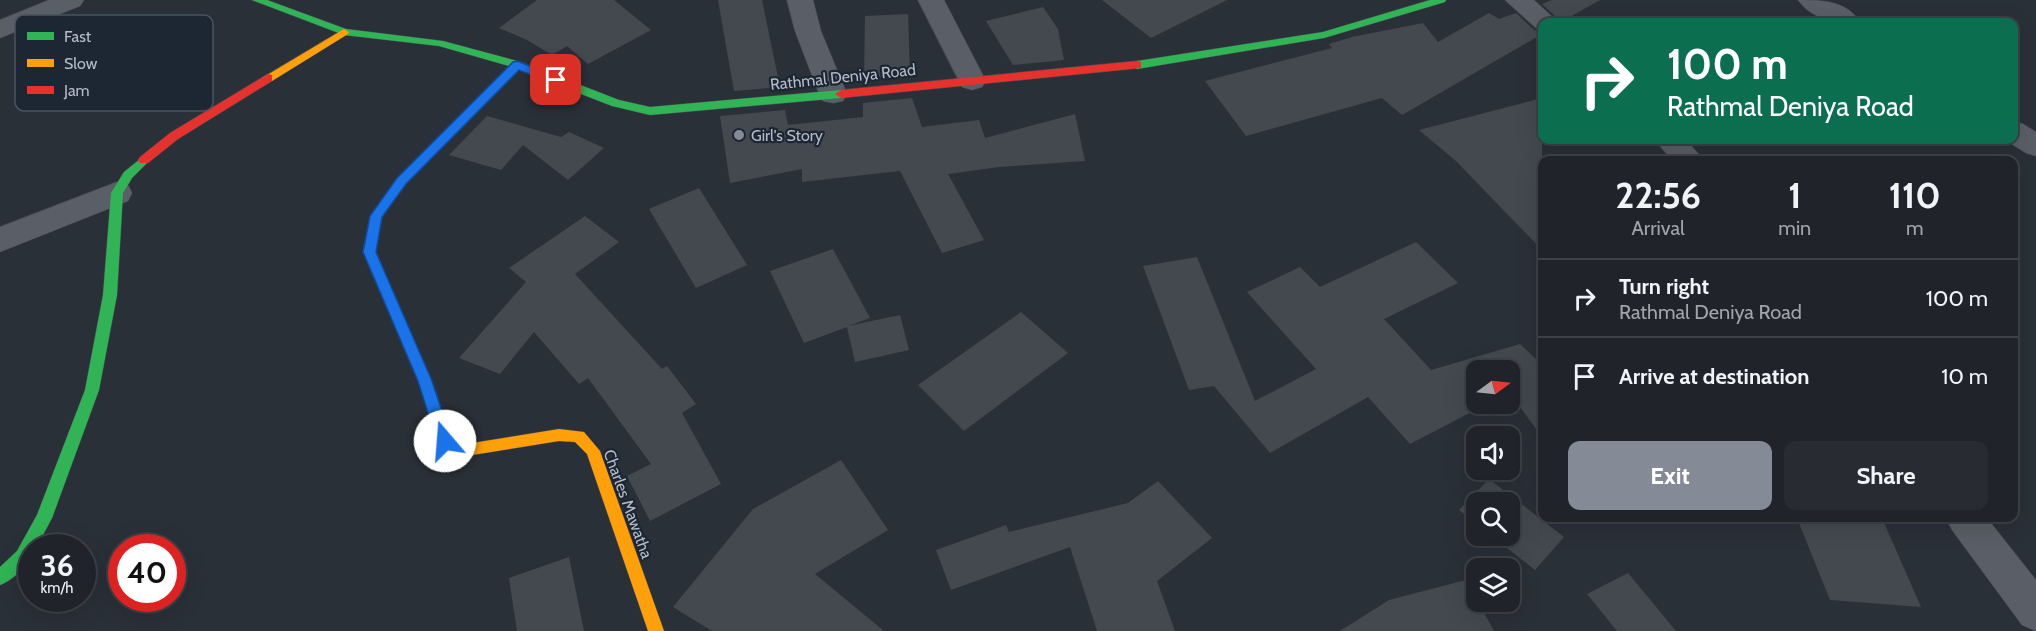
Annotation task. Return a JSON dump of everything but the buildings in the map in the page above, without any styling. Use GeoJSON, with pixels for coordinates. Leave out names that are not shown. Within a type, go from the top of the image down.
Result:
{"type":"FeatureCollection","features":[{"type":"Feature","properties":{"kind":"street"},"geometry":{"type":"LineString","coordinates":[[36,15],[71,0]]}},
{"type":"Feature","properties":{"kind":"street","name":"Rathmal Deniya Road"},"geometry":{"type":"LineString","coordinates":[[257,0],[344,32],[440,43],[517,65],[616,103],[650,111],[1145,64],[1324,35],[1441,0]]}},
{"type":"Feature","properties":{"kind":"street"},"geometry":{"type":"LineString","coordinates":[[800,0],[808,31],[833,94]]}},
{"type":"Feature","properties":{"kind":"street"},"geometry":{"type":"LineString","coordinates":[[931,0],[972,81]]}},
{"type":"Feature","properties":{"kind":"street"},"geometry":{"type":"LineString","coordinates":[[1518,0],[1540,18]]}},
{"type":"Feature","properties":{"kind":"street"},"geometry":{"type":"LineString","coordinates":[[1811,0],[1840,18]]}},
{"type":"Feature","properties":{"kind":"street"},"geometry":{"type":"LineString","coordinates":[[0,30],[15,24]]}},
{"type":"Feature","properties":{"kind":"street"},"geometry":{"type":"LineString","coordinates":[[0,578],[23,556],[44,518],[92,390],[110,295],[117,193],[128,175],[174,136],[344,32]]}},
{"type":"Feature","properties":{"kind":"street","name":"Charles Mawatha"},"geometry":{"type":"LineString","coordinates":[[517,65],[402,181],[376,216],[369,252],[425,381],[445,441],[451,449],[466,450],[559,435],[579,436],[593,451],[656,631]]}},
{"type":"Feature","properties":{"kind":"street"},"geometry":{"type":"LineString","coordinates":[[2018,134],[2036,146]]}},
{"type":"Feature","properties":{"kind":"street"},"geometry":{"type":"LineString","coordinates":[[1673,144],[1685,156]]}},
{"type":"Feature","properties":{"kind":"street"},"geometry":{"type":"LineString","coordinates":[[0,240],[117,193]]}},
{"type":"Feature","properties":{"kind":"street"},"geometry":{"type":"LineString","coordinates":[[1968,522],[2036,612]]}},
{"type":"Feature","properties":{"kind":"traffic: fast"},"geometry":{"type":"LineString","coordinates":[[257,0],[344,32],[439,43],[517,65],[616,103],[650,111],[841,94]]}},
{"type":"Feature","properties":{"kind":"traffic: fast"},"geometry":{"type":"LineString","coordinates":[[1137,65],[1324,35],[1441,0]]}},
{"type":"Feature","properties":{"kind":"traffic: fast"},"geometry":{"type":"LineString","coordinates":[[433,406],[425,381],[369,252],[376,216],[402,181],[517,65]]}},
{"type":"Feature","properties":{"kind":"traffic: fast"},"geometry":{"type":"LineString","coordinates":[[0,578],[23,556],[44,518],[92,390],[110,295],[117,193],[128,175],[144,160]]}},
{"type":"Feature","properties":{"kind":"traffic: slow"},"geometry":{"type":"LineString","coordinates":[[268,78],[344,32]]}},
{"type":"Feature","properties":{"kind":"traffic: slow"},"geometry":{"type":"LineString","coordinates":[[433,406],[445,441],[451,449],[466,450],[559,435],[579,436],[593,451],[656,631]]}},
{"type":"Feature","properties":{"kind":"traffic: jam"},"geometry":{"type":"LineString","coordinates":[[841,94],[1137,65]]}},
{"type":"Feature","properties":{"kind":"traffic: jam"},"geometry":{"type":"LineString","coordinates":[[144,160],[174,136],[268,78]]}},
{"type":"Feature","properties":{"kind":"place","name":"Girl's Story"},"geometry":{"type":"Point","coordinates":[739,135]}},
{"type":"Feature","properties":{"kind":"route"},"geometry":{"type":"LineString","coordinates":[[445,441],[425,381],[369,252],[376,216],[402,181],[517,65],[556,80]]}}]}
